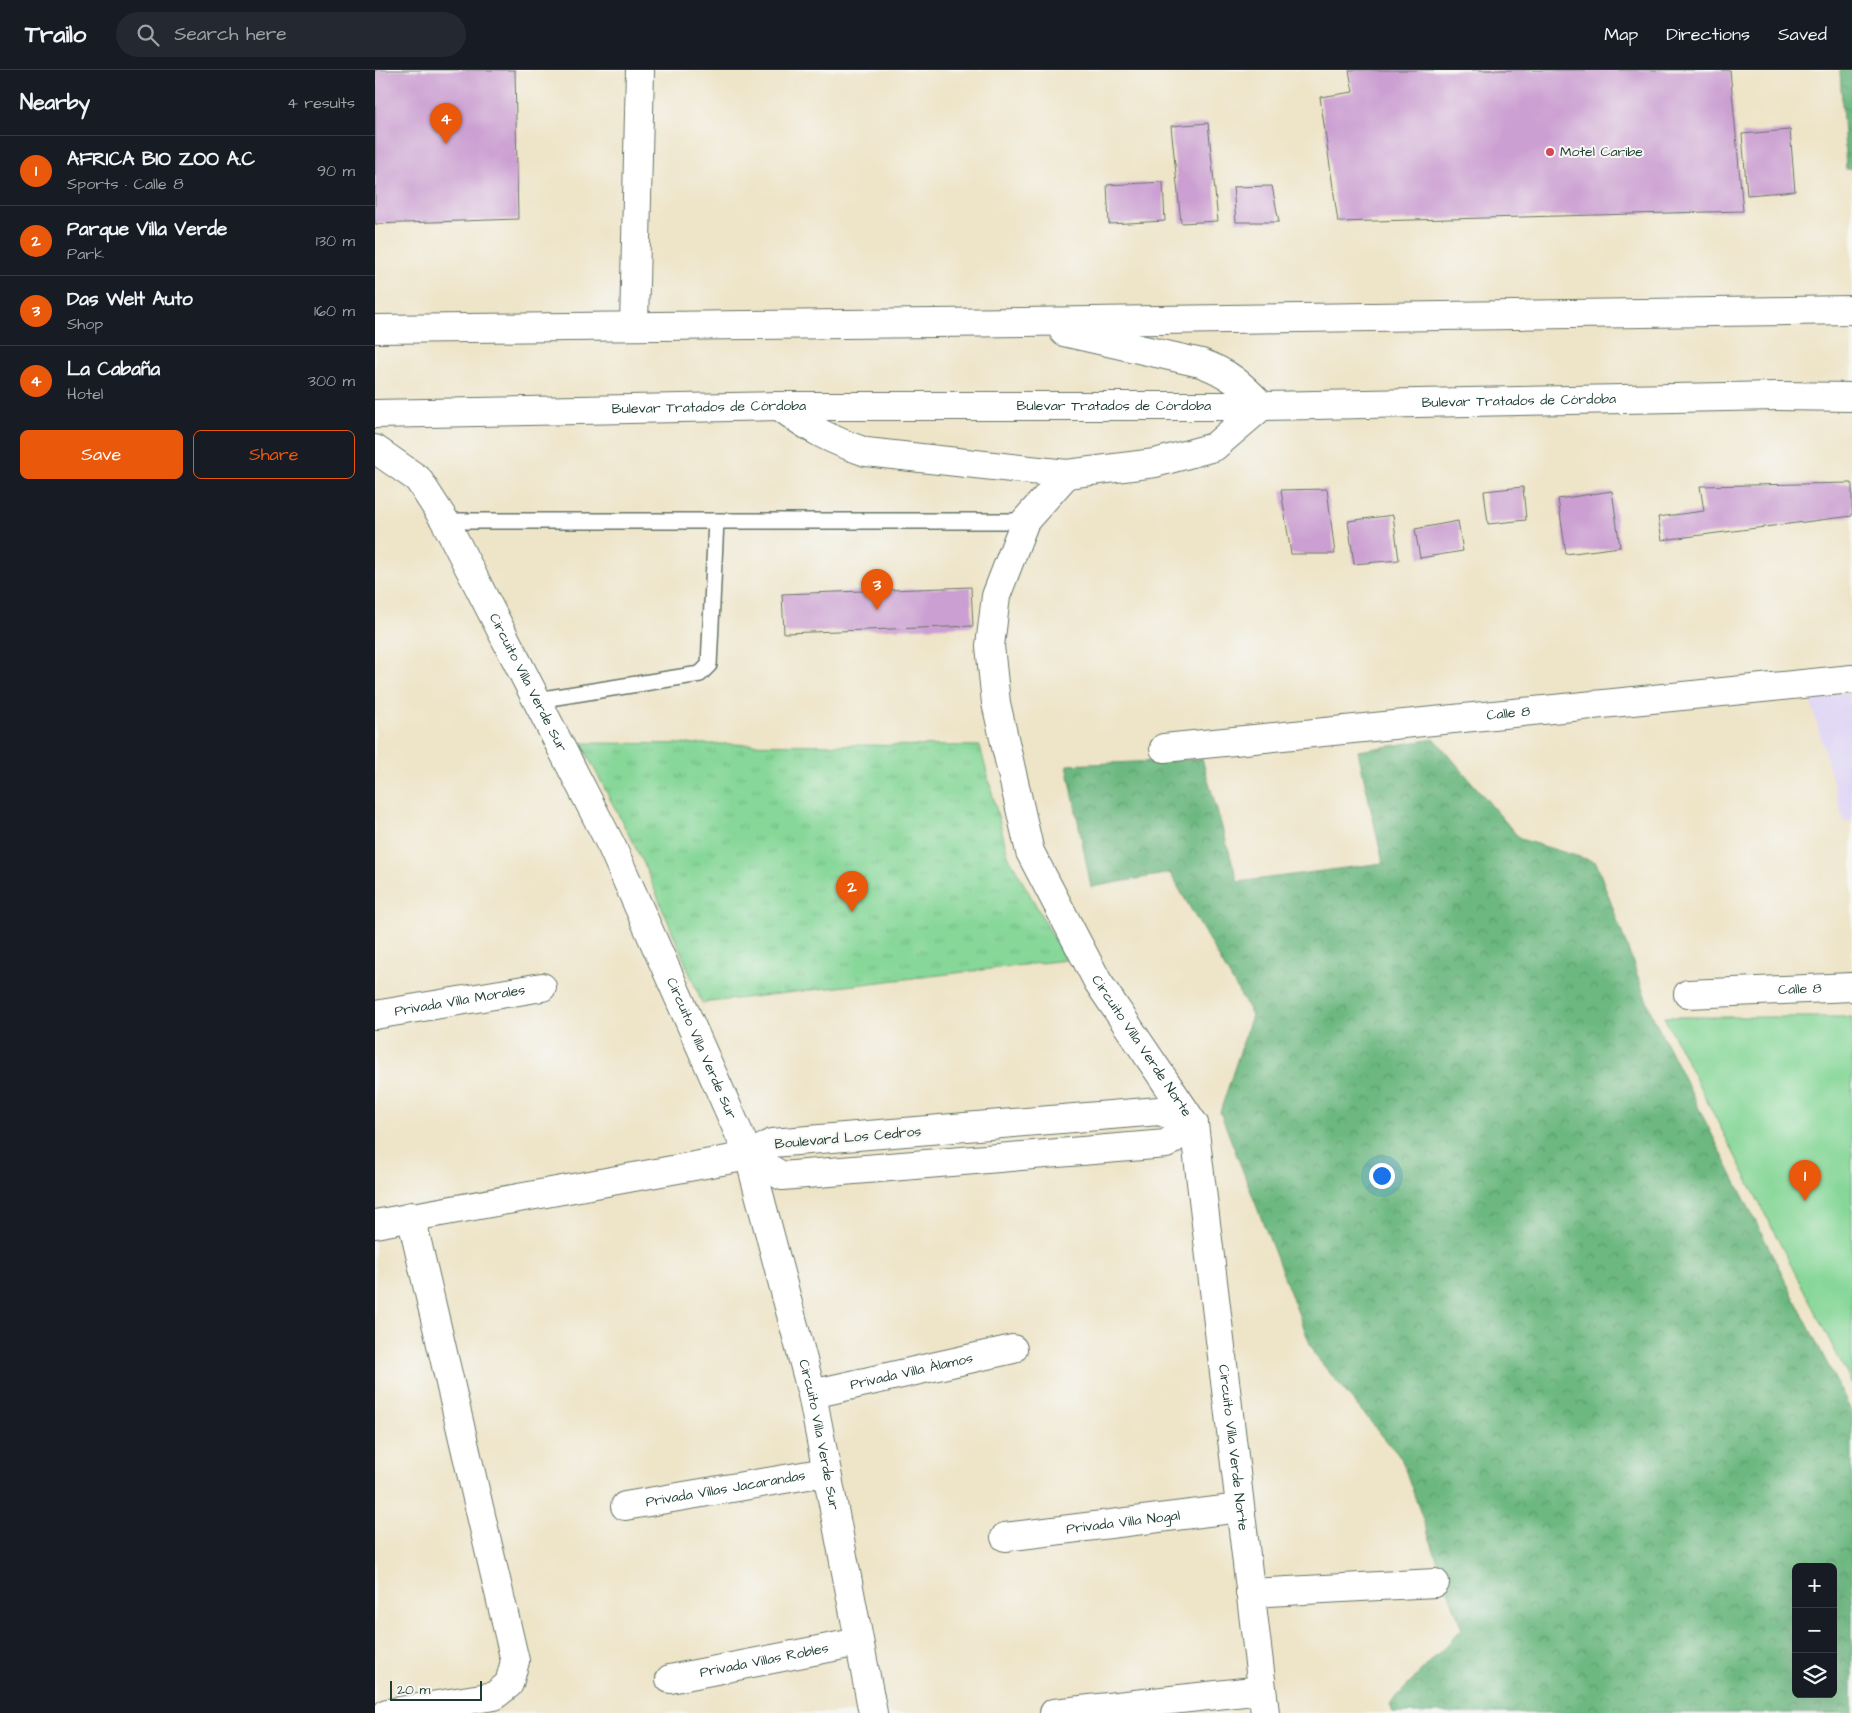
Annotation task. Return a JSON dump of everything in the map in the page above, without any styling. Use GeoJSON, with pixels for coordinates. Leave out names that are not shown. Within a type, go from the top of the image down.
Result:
{"type":"FeatureCollection","features":[{"type":"Feature","properties":{"kind":"street"},"geometry":{"type":"LineString","coordinates":[[634,326],[639,70]]}},
{"type":"Feature","properties":{"kind":"street"},"geometry":{"type":"LineString","coordinates":[[375,329],[1852,310]]}},
{"type":"Feature","properties":{"kind":"street"},"geometry":{"type":"LineString","coordinates":[[779,406],[814,432],[866,452],[1067,474],[1155,463],[1215,448],[1262,406],[1241,384],[1222,370],[1201,363],[1023,322]]}},
{"type":"Feature","properties":{"kind":"street","name":"Bulevar Tratados de Córdoba"},"geometry":{"type":"LineString","coordinates":[[375,414],[779,406],[1262,406],[1768,397],[1852,398]]}},
{"type":"Feature","properties":{"kind":"street","name":"Circuito Villa Verde Sur"},"geometry":{"type":"LineString","coordinates":[[375,449],[418,479],[445,522],[612,847],[749,1156],[812,1394],[873,1713]]}},
{"type":"Feature","properties":{"kind":"street","name":"Circuito Villa Verde Norte"},"geometry":{"type":"LineString","coordinates":[[1067,474],[1025,521],[996,596],[990,646],[996,703],[1030,852],[1098,982],[1195,1124],[1263,1702]]}},
{"type":"Feature","properties":{"kind":"street","name":"Calle 8"},"geometry":{"type":"LineString","coordinates":[[1164,748],[1852,679]]}},
{"type":"Feature","properties":{"kind":"street","name":"Calle 8"},"geometry":{"type":"LineString","coordinates":[[1688,994],[1852,987]]}},
{"type":"Feature","properties":{"kind":"street","name":"Privada Villa Morales"},"geometry":{"type":"LineString","coordinates":[[376,1011],[542,988]]}},
{"type":"Feature","properties":{"kind":"street","name":"Boulevard Los Cedros"},"geometry":{"type":"LineString","coordinates":[[375,1224],[749,1156],[772,1143],[1159,1111],[1195,1124]]}},
{"type":"Feature","properties":{"kind":"street"},"geometry":{"type":"LineString","coordinates":[[387,1713],[493,1696],[509,1684],[515,1660],[411,1216]]}},
{"type":"Feature","properties":{"kind":"street","name":"Privada Villa Álamos"},"geometry":{"type":"LineString","coordinates":[[812,1394],[1013,1348]]}},
{"type":"Feature","properties":{"kind":"street","name":"Privada Villas Jacarandas"},"geometry":{"type":"LineString","coordinates":[[625,1506],[826,1472]]}},
{"type":"Feature","properties":{"kind":"street","name":"Privada Villa Nogal"},"geometry":{"type":"LineString","coordinates":[[1005,1537],[1240,1508]]}},
{"type":"Feature","properties":{"kind":"street"},"geometry":{"type":"LineString","coordinates":[[1250,1593],[1435,1583]]}},
{"type":"Feature","properties":{"kind":"street","name":"Privada Villas Robles"},"geometry":{"type":"LineString","coordinates":[[670,1679],[859,1642]]}},
{"type":"Feature","properties":{"kind":"street"},"geometry":{"type":"LineString","coordinates":[[1054,1713],[1263,1702]]}},
{"type":"Feature","properties":{"kind":"lane"},"geometry":{"type":"LineString","coordinates":[[537,700],[700,674],[709,665],[716,521]]}},
{"type":"Feature","properties":{"kind":"lane"},"geometry":{"type":"LineString","coordinates":[[445,522],[1025,521]]}},
{"type":"Feature","properties":{"kind":"shaded area"},"geometry":{"type":"Polygon","coordinates":[[[1847,692],[1852,711],[1852,821],[1844,822],[1810,698],[1847,692]]]}},
{"type":"Feature","properties":{"kind":"green space"},"geometry":{"type":"Polygon","coordinates":[[[1840,70],[1852,70],[1852,169],[1846,169],[1840,70]]]}},
{"type":"Feature","properties":{"kind":"green space"},"geometry":{"type":"Polygon","coordinates":[[[1435,739],[1520,839],[1596,862],[1652,1015],[1852,1413],[1852,1713],[1393,1713],[1390,1704],[1462,1629],[1401,1458],[1314,1354],[1220,1112],[1252,1015],[1170,873],[1091,887],[1067,765],[1202,759],[1238,882],[1383,863],[1358,751],[1435,739]]]}},
{"type":"Feature","properties":{"kind":"green space"},"geometry":{"type":"Polygon","coordinates":[[[581,743],[980,746],[1008,855],[1066,960],[702,1003],[644,864],[581,743]]]}},
{"type":"Feature","properties":{"kind":"green space"},"geometry":{"type":"Polygon","coordinates":[[[1664,1017],[1852,1017],[1852,1384],[1664,1017]]]}},
{"type":"Feature","properties":{"kind":"building"},"geometry":{"type":"Polygon","coordinates":[[[375,70],[515,70],[518,219],[375,224],[375,70]]]}},
{"type":"Feature","properties":{"kind":"building","name":"Motel Caribe"},"geometry":{"type":"Polygon","coordinates":[[[1349,70],[1730,70],[1743,211],[1338,222],[1320,97],[1353,92],[1349,70]]]}},
{"type":"Feature","properties":{"kind":"building"},"geometry":{"type":"Polygon","coordinates":[[[1208,123],[1218,221],[1181,223],[1171,126],[1208,123]]]}},
{"type":"Feature","properties":{"kind":"building"},"geometry":{"type":"Polygon","coordinates":[[[1790,130],[1795,191],[1747,195],[1742,134],[1790,130]]]}},
{"type":"Feature","properties":{"kind":"building"},"geometry":{"type":"Polygon","coordinates":[[[1163,182],[1165,221],[1109,224],[1107,185],[1163,182]]]}},
{"type":"Feature","properties":{"kind":"building"},"geometry":{"type":"Polygon","coordinates":[[[1272,186],[1279,222],[1236,222],[1233,187],[1272,186]]]}},
{"type":"Feature","properties":{"kind":"building"},"geometry":{"type":"Polygon","coordinates":[[[1852,483],[1852,516],[1662,540],[1658,517],[1704,511],[1700,486],[1852,483]]]}},
{"type":"Feature","properties":{"kind":"building"},"geometry":{"type":"Polygon","coordinates":[[[1523,487],[1526,520],[1488,524],[1484,491],[1523,487]]]}},
{"type":"Feature","properties":{"kind":"building"},"geometry":{"type":"Polygon","coordinates":[[[1327,489],[1335,554],[1291,554],[1281,490],[1327,489]]]}},
{"type":"Feature","properties":{"kind":"building"},"geometry":{"type":"Polygon","coordinates":[[[1612,491],[1620,547],[1566,554],[1558,499],[1612,491]]]}},
{"type":"Feature","properties":{"kind":"building"},"geometry":{"type":"Polygon","coordinates":[[[1393,515],[1399,560],[1354,564],[1348,521],[1393,515]]]}},
{"type":"Feature","properties":{"kind":"building"},"geometry":{"type":"Polygon","coordinates":[[[1458,521],[1463,551],[1420,558],[1415,529],[1458,521]]]}},
{"type":"Feature","properties":{"kind":"building"},"geometry":{"type":"Polygon","coordinates":[[[971,587],[973,626],[784,633],[782,594],[971,587]]]}},
{"type":"Feature","properties":{"kind":"place","name":"La Cabaña"},"geometry":{"type":"Point","coordinates":[446,144]}},
{"type":"Feature","properties":{"kind":"place","name":"Motel Caribe"},"geometry":{"type":"Point","coordinates":[1550,152]}},
{"type":"Feature","properties":{"kind":"place","name":"Das Welt Auto"},"geometry":{"type":"Point","coordinates":[877,610]}},
{"type":"Feature","properties":{"kind":"place","name":"Parque Villa Verde"},"geometry":{"type":"Point","coordinates":[852,912]}},
{"type":"Feature","properties":{"kind":"place","name":"AFRICA BIO ZOO A.C"},"geometry":{"type":"Point","coordinates":[1805,1201]}}]}
